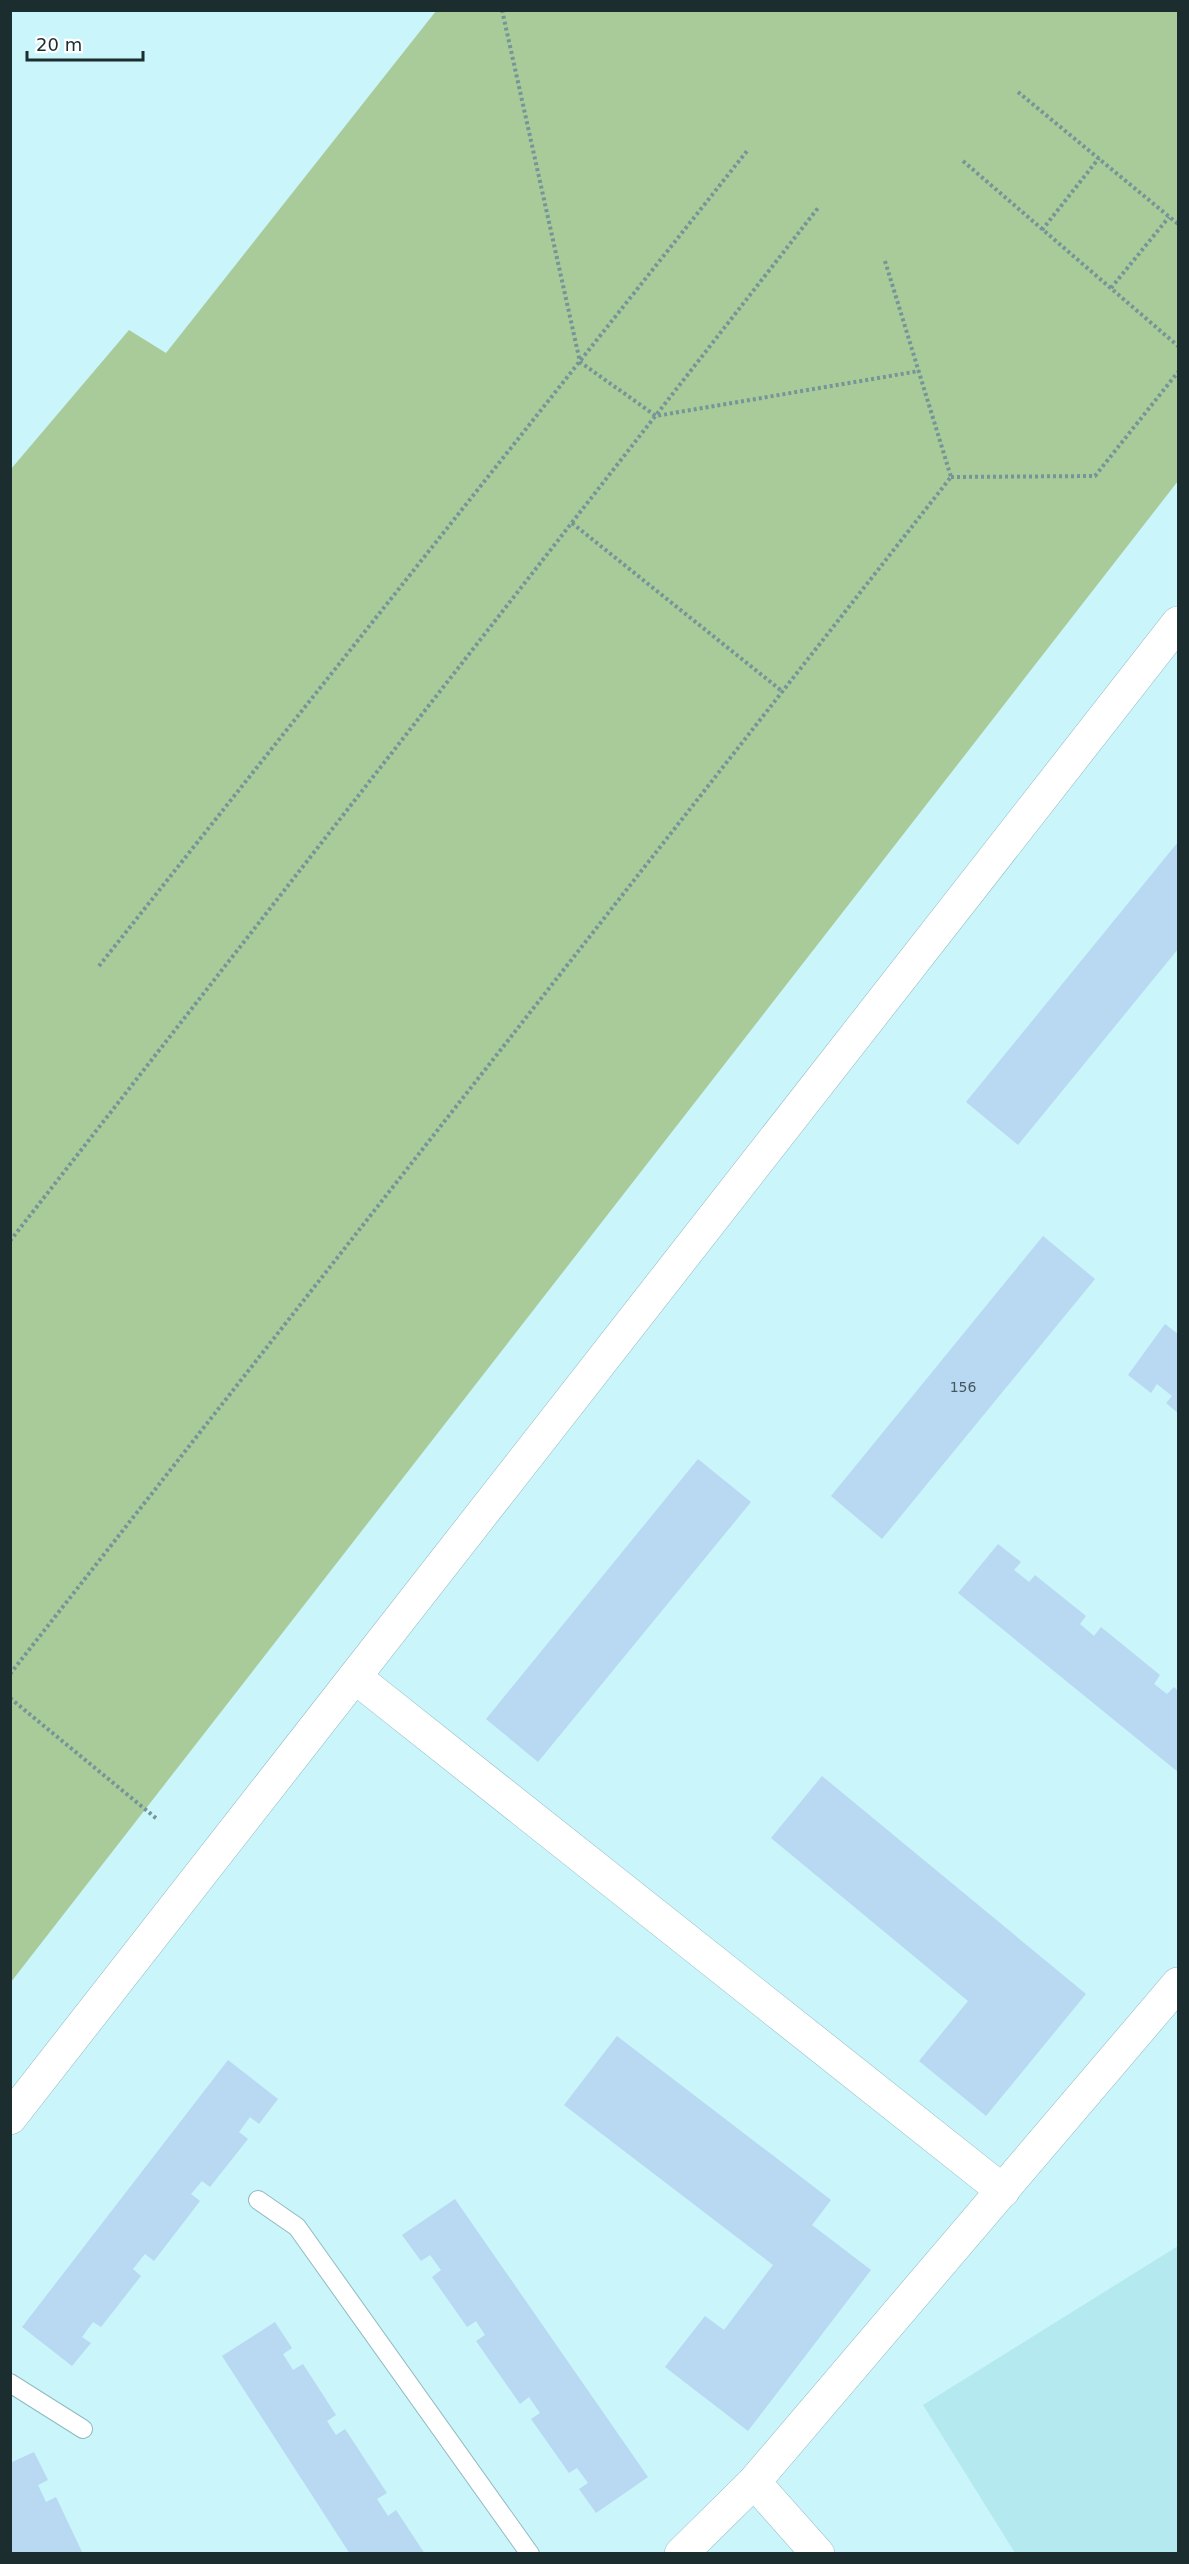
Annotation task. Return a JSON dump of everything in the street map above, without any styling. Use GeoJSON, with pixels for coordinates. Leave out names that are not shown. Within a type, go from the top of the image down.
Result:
{"type":"FeatureCollection","features":[{"type":"Feature","properties":{"kind":"street"},"geometry":{"type":"LineString","coordinates":[[10,2118],[1179,624]]}},
{"type":"Feature","properties":{"kind":"street"},"geometry":{"type":"LineString","coordinates":[[355,1677],[1003,2191]]}},
{"type":"Feature","properties":{"kind":"street"},"geometry":{"type":"LineString","coordinates":[[681,2553],[754,2482],[1179,1984]]}},
{"type":"Feature","properties":{"kind":"street"},"geometry":{"type":"LineString","coordinates":[[754,2482],[818,2553]]}},
{"type":"Feature","properties":{"kind":"lane"},"geometry":{"type":"LineString","coordinates":[[258,2200],[297,2227],[530,2553]]}},
{"type":"Feature","properties":{"kind":"lane"},"geometry":{"type":"LineString","coordinates":[[10,2383],[83,2429]]}},
{"type":"Feature","properties":{"kind":"path"},"geometry":{"type":"LineString","coordinates":[[502,10],[580,362],[656,416],[919,371]]}},
{"type":"Feature","properties":{"kind":"path"},"geometry":{"type":"LineString","coordinates":[[1018,92],[1179,224]]}},
{"type":"Feature","properties":{"kind":"path"},"geometry":{"type":"LineString","coordinates":[[99,966],[747,151]]}},
{"type":"Feature","properties":{"kind":"path"},"geometry":{"type":"LineString","coordinates":[[1042,230],[1099,158]]}},
{"type":"Feature","properties":{"kind":"path"},"geometry":{"type":"LineString","coordinates":[[963,161],[1179,346]]}},
{"type":"Feature","properties":{"kind":"path"},"geometry":{"type":"LineString","coordinates":[[10,1241],[818,208]]}},
{"type":"Feature","properties":{"kind":"path"},"geometry":{"type":"LineString","coordinates":[[1111,288],[1169,217]]}},
{"type":"Feature","properties":{"kind":"path"},"geometry":{"type":"LineString","coordinates":[[885,261],[951,477]]}},
{"type":"Feature","properties":{"kind":"path"},"geometry":{"type":"LineString","coordinates":[[951,477],[1095,476],[1179,372]]}},
{"type":"Feature","properties":{"kind":"path"},"geometry":{"type":"LineString","coordinates":[[10,1674],[951,477]]}},
{"type":"Feature","properties":{"kind":"path"},"geometry":{"type":"LineString","coordinates":[[572,523],[783,692]]}},
{"type":"Feature","properties":{"kind":"path"},"geometry":{"type":"LineString","coordinates":[[10,1698],[157,1819]]}},
{"type":"Feature","properties":{"kind":"shaded area"},"geometry":{"type":"Polygon","coordinates":[[[1178,2246],[1178,2553],[1015,2553],[923,2405],[1178,2246]]]}},
{"type":"Feature","properties":{"kind":"green space"},"geometry":{"type":"Polygon","coordinates":[[[436,11],[1178,11],[1178,481],[11,1982],[11,469],[129,330],[166,353],[436,11]]]}},
{"type":"Feature","properties":{"kind":"building"},"geometry":{"type":"Polygon","coordinates":[[[1178,842],[1178,949],[1018,1145],[966,1102],[1178,842]]]}},
{"type":"Feature","properties":{"kind":"building"},"geometry":{"type":"Polygon","coordinates":[[[1043,1236],[1095,1279],[882,1539],[831,1496],[1043,1236]]]}},
{"type":"Feature","properties":{"kind":"building"},"geometry":{"type":"Polygon","coordinates":[[[1165,1324],[1178,1334],[1178,1413],[1166,1403],[1172,1396],[1157,1384],[1151,1393],[1128,1375],[1165,1324]]]}},
{"type":"Feature","properties":{"kind":"building"},"geometry":{"type":"Polygon","coordinates":[[[698,1459],[751,1502],[538,1762],[486,1719],[698,1459]]]}},
{"type":"Feature","properties":{"kind":"building"},"geometry":{"type":"Polygon","coordinates":[[[998,1544],[1021,1562],[1014,1570],[1029,1582],[1035,1575],[1086,1616],[1080,1624],[1094,1636],[1101,1627],[1160,1675],[1154,1684],[1167,1694],[1174,1687],[1178,1691],[1178,1772],[958,1593],[998,1544]]]}},
{"type":"Feature","properties":{"kind":"building"},"geometry":{"type":"Polygon","coordinates":[[[822,1776],[1086,1994],[986,2116],[919,2061],[968,2001],[771,1838],[822,1776]]]}},
{"type":"Feature","properties":{"kind":"building"},"geometry":{"type":"Polygon","coordinates":[[[617,2036],[831,2200],[812,2225],[871,2270],[748,2431],[665,2367],[705,2316],[724,2330],[773,2265],[564,2105],[617,2036]]]}},
{"type":"Feature","properties":{"kind":"building"},"geometry":{"type":"Polygon","coordinates":[[[228,2060],[278,2099],[259,2124],[250,2117],[239,2132],[248,2139],[210,2187],[202,2181],[191,2194],[200,2201],[154,2261],[145,2254],[133,2269],[141,2276],[101,2327],[93,2322],[82,2337],[91,2343],[72,2366],[22,2327],[228,2060]]]}},
{"type":"Feature","properties":{"kind":"building"},"geometry":{"type":"Polygon","coordinates":[[[455,2199],[648,2477],[596,2513],[579,2489],[588,2483],[577,2468],[569,2473],[531,2419],[540,2413],[529,2397],[520,2404],[476,2341],[485,2335],[476,2321],[467,2327],[432,2277],[441,2270],[430,2255],[421,2261],[402,2235],[455,2199]]]}},
{"type":"Feature","properties":{"kind":"building"},"geometry":{"type":"Polygon","coordinates":[[[275,2322],[292,2348],[283,2354],[293,2370],[303,2364],[336,2415],[327,2421],[336,2435],[345,2429],[387,2493],[377,2499],[388,2516],[396,2510],[425,2554],[350,2554],[222,2356],[275,2322]]]}},
{"type":"Feature","properties":{"kind":"building"},"geometry":{"type":"Polygon","coordinates":[[[34,2452],[48,2480],[38,2485],[46,2502],[56,2497],[82,2552],[80,2554],[12,2554],[10,2549],[10,2463],[34,2452]]]}}]}
